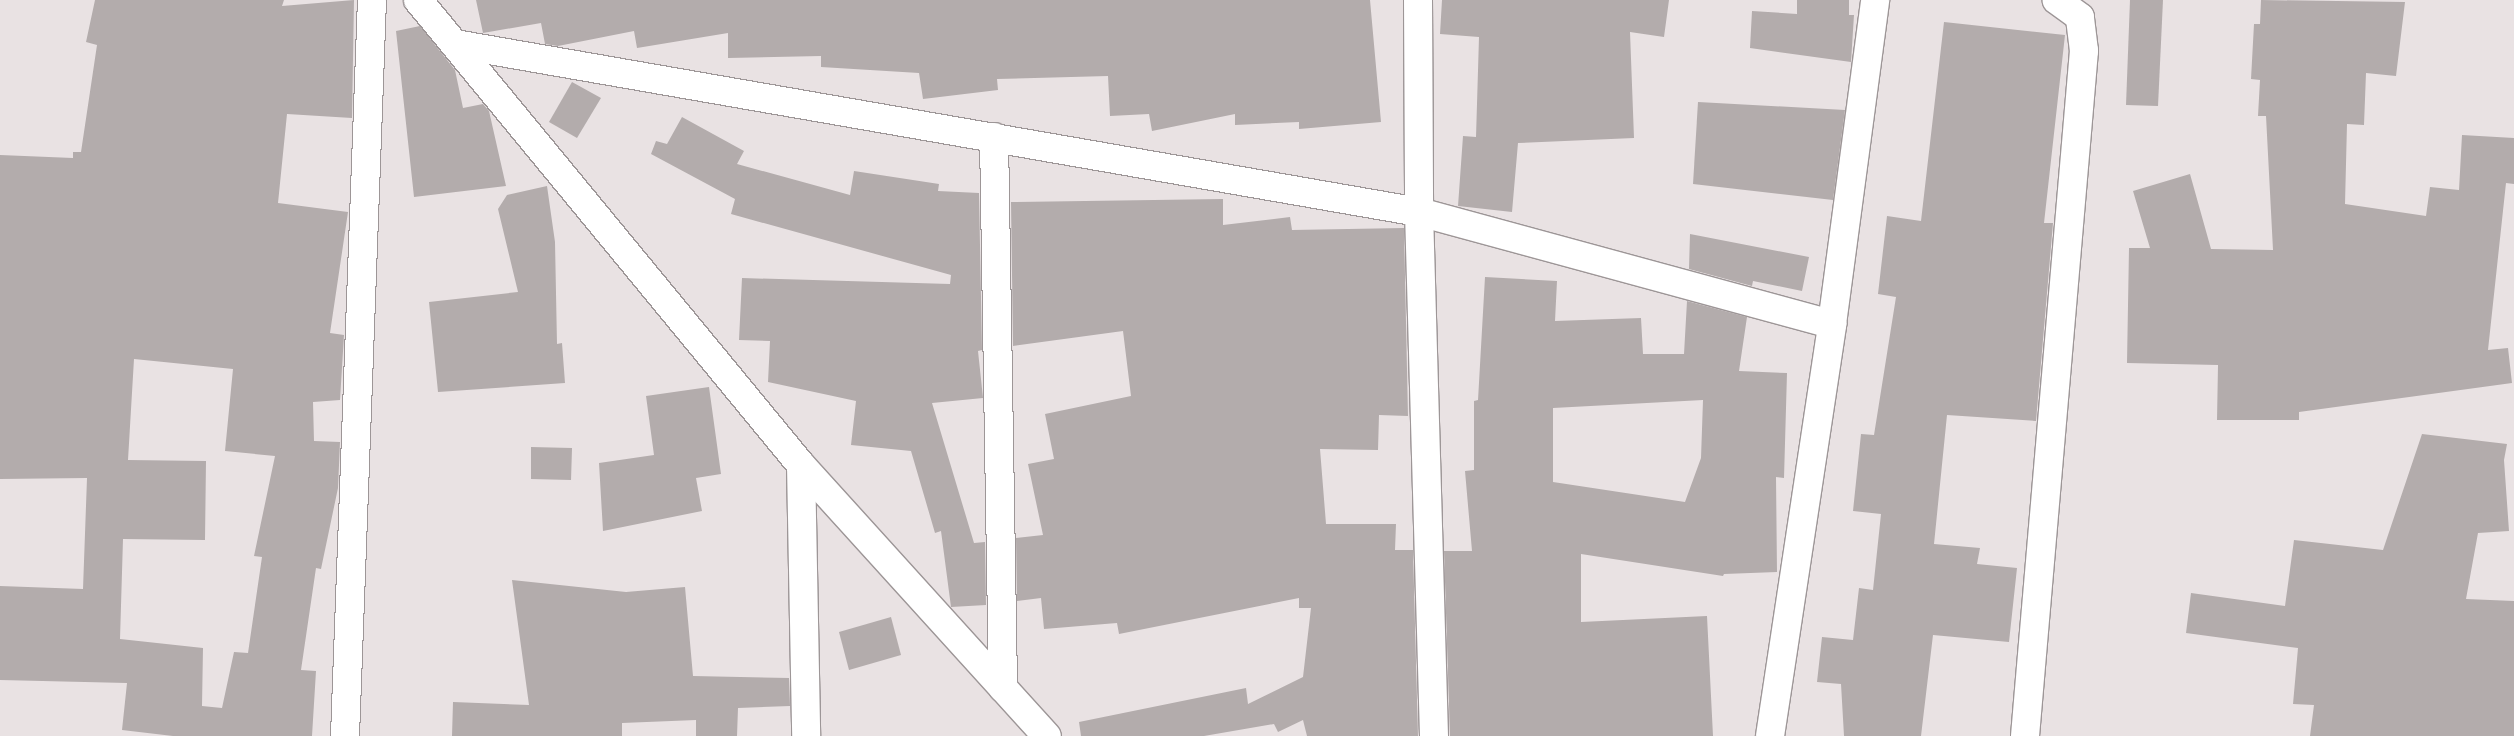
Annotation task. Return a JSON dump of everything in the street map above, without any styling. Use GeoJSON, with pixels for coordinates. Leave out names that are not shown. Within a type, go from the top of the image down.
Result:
{"type":"FeatureCollection","features":[{"type":"Feature","properties":{"kind":"street"},"geometry":{"type":"LineString","coordinates":[[345,736],[372,0]]}},
{"type":"Feature","properties":{"kind":"street"},"geometry":{"type":"LineString","coordinates":[[418,0],[801,465],[1047,736]]}},
{"type":"Feature","properties":{"kind":"street"},"geometry":{"type":"LineString","coordinates":[[1418,0],[1419,212],[1434,736]]}},
{"type":"Feature","properties":{"kind":"street"},"geometry":{"type":"LineString","coordinates":[[1770,736],[1832,324],[1875,0]]}},
{"type":"Feature","properties":{"kind":"street"},"geometry":{"type":"LineString","coordinates":[[2025,736],[2084,51],[2080,17],[2057,0]]}},
{"type":"Feature","properties":{"kind":"street"},"geometry":{"type":"LineString","coordinates":[[455,44],[1419,212],[1832,324]]}},
{"type":"Feature","properties":{"kind":"street"},"geometry":{"type":"LineString","coordinates":[[994,137],[1003,688]]}},
{"type":"Feature","properties":{"kind":"street"},"geometry":{"type":"LineString","coordinates":[[801,465],[806,736]]}},
{"type":"Feature","properties":{"kind":"building"},"geometry":{"type":"Polygon","coordinates":[[[95,0],[284,0],[282,6],[354,0],[352,118],[287,114],[278,203],[348,212],[330,333],[344,335],[340,400],[313,402],[314,441],[340,442],[338,488],[321,569],[316,568],[301,670],[316,671],[312,736],[173,736],[122,730],[127,683],[0,680],[0,586],[83,589],[87,478],[0,479],[0,155],[73,158],[73,152],[81,152],[97,45],[86,42],[95,0]],[[134,359],[128,460],[206,461],[205,540],[123,539],[120,639],[203,648],[202,706],[222,708],[234,652],[248,653],[262,557],[254,556],[275,456],[225,451],[233,369],[134,359]]]}},
{"type":"Feature","properties":{"kind":"building"},"geometry":{"type":"Polygon","coordinates":[[[476,0],[1370,0],[1381,122],[1299,129],[1299,122],[1235,125],[1235,114],[1152,131],[1149,114],[1110,116],[1108,76],[997,79],[998,90],[923,99],[919,73],[821,67],[821,56],[728,58],[728,33],[637,48],[634,31],[558,46],[545,44],[541,23],[483,33],[476,0]]]}},
{"type":"Feature","properties":{"kind":"building"},"geometry":{"type":"Polygon","coordinates":[[[1442,0],[1669,0],[1664,37],[1630,32],[1634,138],[1518,143],[1512,212],[1458,206],[1463,136],[1476,137],[1479,37],[1440,34],[1442,0]]]}},
{"type":"Feature","properties":{"kind":"building"},"geometry":{"type":"Polygon","coordinates":[[[1797,0],[1849,0],[1849,15],[1854,15],[1851,62],[1750,48],[1752,11],[1797,14],[1797,0]]]}},
{"type":"Feature","properties":{"kind":"building"},"geometry":{"type":"Polygon","coordinates":[[[2130,0],[2163,0],[2158,106],[2126,105],[2130,0]]]}},
{"type":"Feature","properties":{"kind":"building"},"geometry":{"type":"Polygon","coordinates":[[[2261,0],[2405,2],[2396,76],[2366,73],[2364,125],[2347,124],[2345,204],[2426,216],[2430,187],[2459,190],[2462,135],[2514,138],[2514,184],[2506,183],[2488,350],[2508,348],[2512,383],[2299,412],[2299,420],[2217,420],[2218,365],[2127,363],[2129,248],[2150,248],[2133,191],[2190,174],[2211,249],[2273,250],[2266,116],[2258,116],[2260,80],[2251,79],[2254,24],[2260,24],[2261,0]]]}},
{"type":"Feature","properties":{"kind":"building"},"geometry":{"type":"Polygon","coordinates":[[[1944,22],[2065,35],[2044,223],[2053,223],[2036,421],[1947,415],[1934,544],[1980,548],[1977,564],[2017,568],[2009,642],[1933,635],[1921,736],[1844,736],[1841,684],[1817,682],[1822,637],[1853,640],[1859,588],[1873,590],[1881,514],[1853,511],[1861,434],[1874,435],[1896,297],[1878,294],[1887,216],[1921,221],[1944,22]]]}},
{"type":"Feature","properties":{"kind":"building"},"geometry":{"type":"Polygon","coordinates":[[[420,26],[455,70],[463,108],[483,104],[489,111],[506,186],[414,197],[396,31],[420,26]]]}},
{"type":"Feature","properties":{"kind":"building"},"geometry":{"type":"Polygon","coordinates":[[[572,82],[601,98],[577,138],[549,122],[572,82]]]}},
{"type":"Feature","properties":{"kind":"building"},"geometry":{"type":"Polygon","coordinates":[[[1698,102],[1845,110],[1833,200],[1693,184],[1698,102]]]}},
{"type":"Feature","properties":{"kind":"building"},"geometry":{"type":"Polygon","coordinates":[[[682,117],[744,151],[737,164],[850,195],[854,171],[939,184],[938,191],[979,193],[982,350],[978,351],[983,398],[932,403],[974,543],[985,542],[986,605],[951,607],[941,531],[935,533],[911,451],[851,445],[856,401],[768,382],[770,341],[739,340],[742,278],[950,284],[951,275],[731,214],[735,199],[651,154],[656,141],[667,144],[682,117]]]}},
{"type":"Feature","properties":{"kind":"building"},"geometry":{"type":"Polygon","coordinates":[[[547,186],[555,242],[557,344],[562,343],[565,383],[438,392],[429,302],[518,292],[498,209],[507,195],[547,186]]]}},
{"type":"Feature","properties":{"kind":"building"},"geometry":{"type":"Polygon","coordinates":[[[1223,199],[1223,225],[1290,217],[1292,230],[1404,228],[1408,416],[1379,415],[1378,450],[1320,449],[1326,524],[1396,524],[1395,550],[1413,550],[1418,736],[1307,736],[1303,720],[1278,732],[1274,724],[1204,736],[1081,736],[1079,722],[1246,688],[1248,704],[1303,677],[1311,608],[1299,608],[1299,598],[1119,634],[1117,623],[1044,629],[1041,598],[1017,601],[1016,538],[1043,535],[1028,464],[1054,459],[1045,414],[1131,396],[1123,331],[1013,346],[1011,202],[1223,199]]]}},
{"type":"Feature","properties":{"kind":"building"},"geometry":{"type":"Polygon","coordinates":[[[1690,234],[1809,257],[1802,291],[1753,281],[1752,286],[1689,269],[1690,234]]]}},
{"type":"Feature","properties":{"kind":"building"},"geometry":{"type":"Polygon","coordinates":[[[1485,277],[1557,281],[1555,321],[1641,318],[1643,354],[1684,354],[1687,301],[1747,317],[1739,371],[1787,373],[1784,478],[1776,477],[1777,572],[1724,574],[1723,576],[1581,554],[1581,622],[1707,616],[1713,736],[1450,736],[1444,551],[1472,551],[1465,471],[1474,470],[1474,401],[1478,400],[1485,277]],[[1703,400],[1553,408],[1553,482],[1685,502],[1701,458],[1703,400]]]}},
{"type":"Feature","properties":{"kind":"building"},"geometry":{"type":"Polygon","coordinates":[[[709,387],[721,474],[696,478],[702,511],[603,531],[599,463],[654,455],[646,396],[709,387]]]}},
{"type":"Feature","properties":{"kind":"building"},"geometry":{"type":"Polygon","coordinates":[[[2422,434],[2507,444],[2504,460],[2509,531],[2478,533],[2466,599],[2514,601],[2514,736],[2310,736],[2314,705],[2293,704],[2298,648],[2186,633],[2191,593],[2285,606],[2294,540],[2383,550],[2422,434]]]}},
{"type":"Feature","properties":{"kind":"building"},"geometry":{"type":"Polygon","coordinates":[[[531,447],[572,448],[571,480],[531,479],[531,447]]]}},
{"type":"Feature","properties":{"kind":"building"},"geometry":{"type":"Polygon","coordinates":[[[512,580],[626,592],[685,587],[693,676],[789,678],[790,706],[738,708],[737,736],[696,736],[696,720],[622,723],[622,736],[452,736],[453,702],[529,705],[512,580]]]}},
{"type":"Feature","properties":{"kind":"building"},"geometry":{"type":"Polygon","coordinates":[[[891,617],[901,655],[849,670],[839,632],[891,617]]]}}]}
